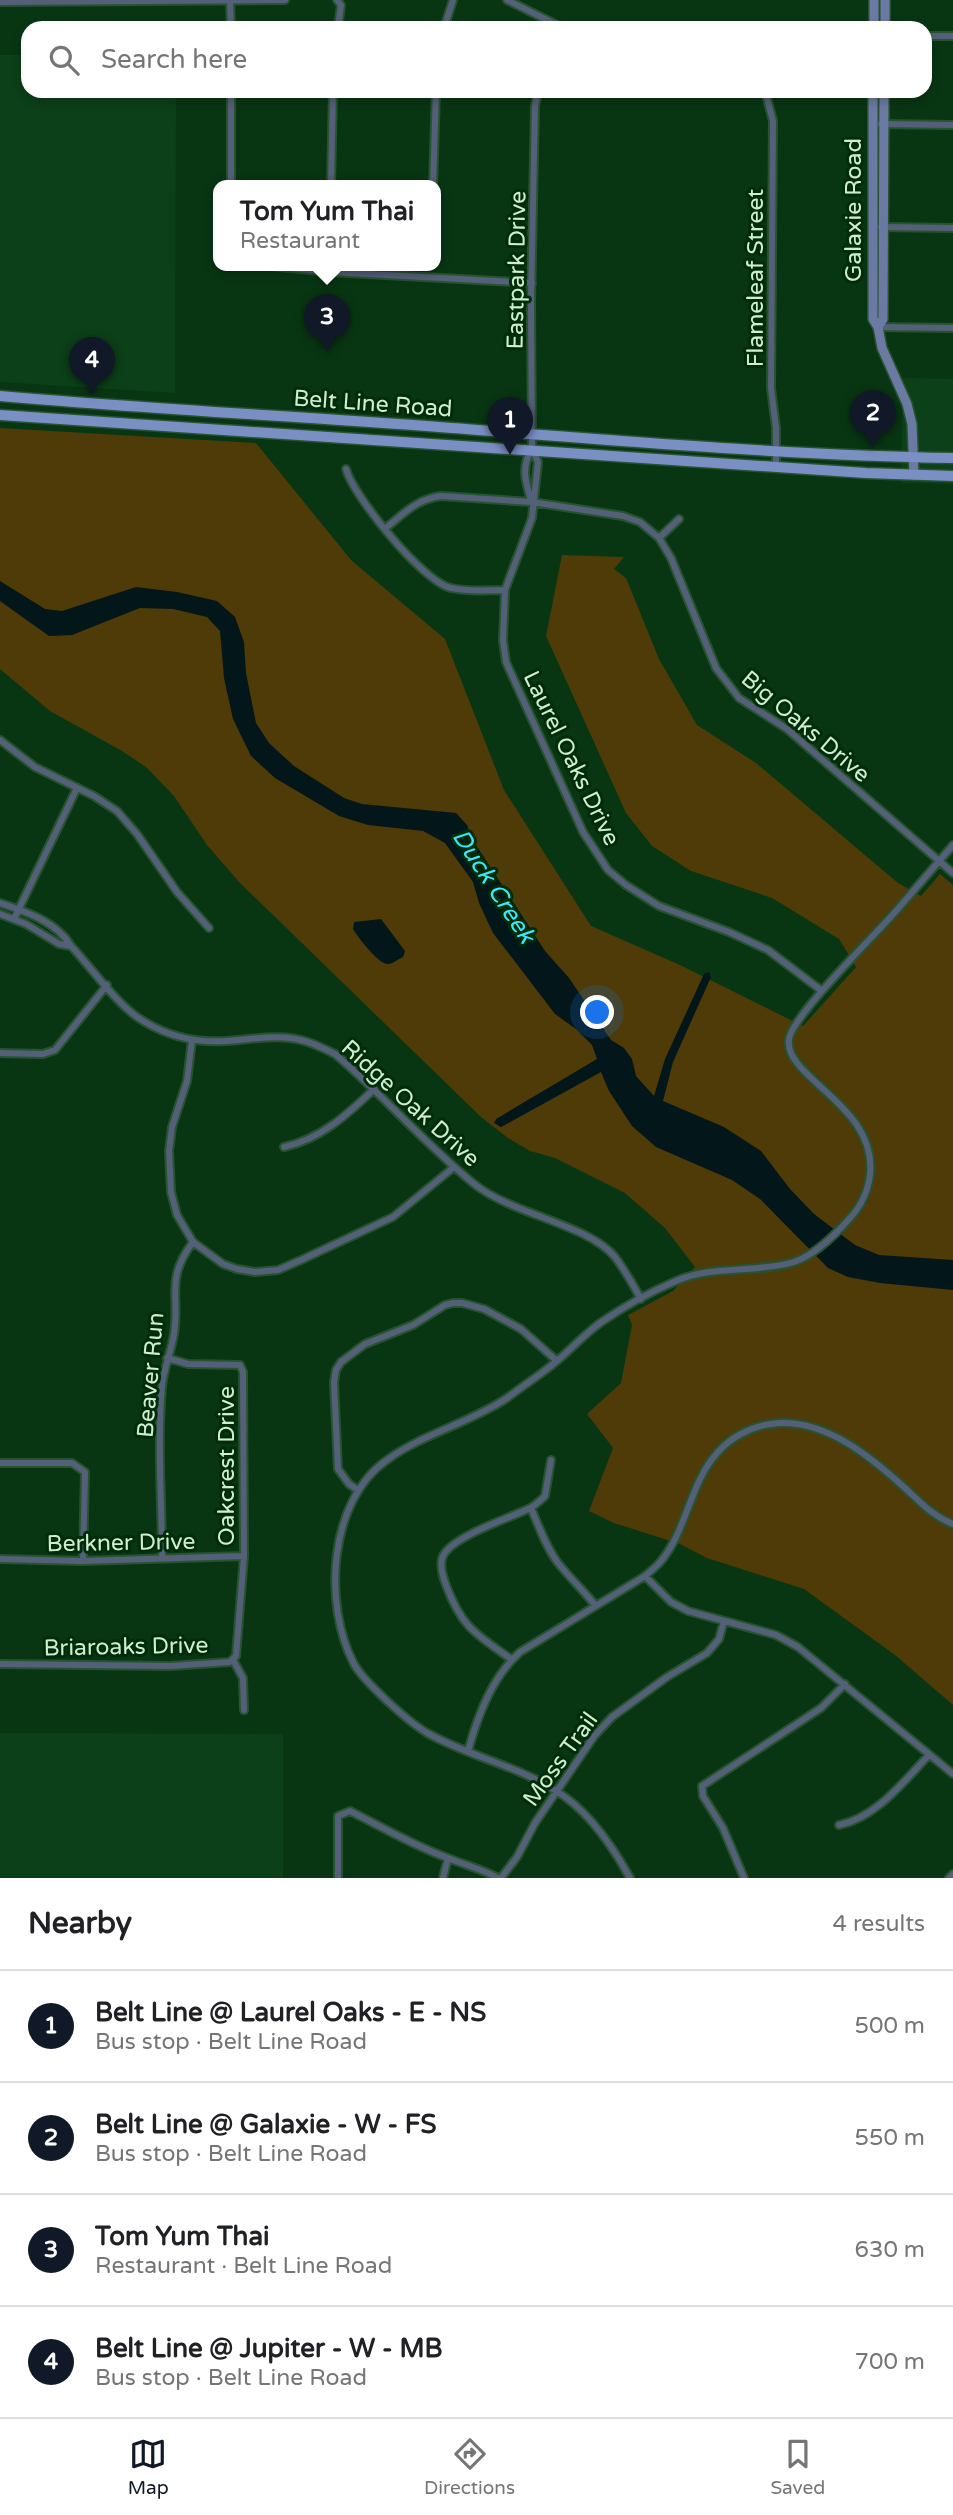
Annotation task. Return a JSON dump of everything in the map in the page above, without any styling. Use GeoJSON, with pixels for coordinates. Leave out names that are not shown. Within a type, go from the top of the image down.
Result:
{"type":"FeatureCollection","features":[{"type":"Feature","properties":{"kind":"main road","name":"Belt Line Road"},"geometry":{"type":"LineString","coordinates":[[0,396],[94,405],[776,450],[953,458]]}},
{"type":"Feature","properties":{"kind":"main road","name":"Belt Line Road"},"geometry":{"type":"LineString","coordinates":[[0,415],[776,467],[953,476]]}},
{"type":"Feature","properties":{"kind":"main road"},"geometry":{"type":"LineString","coordinates":[[260,433],[262,415]]}},
{"type":"Feature","properties":{"kind":"main road"},"geometry":{"type":"LineString","coordinates":[[436,427],[436,443]]}},
{"type":"Feature","properties":{"kind":"street"},"geometry":{"type":"LineString","coordinates":[[0,2],[285,0]]}},
{"type":"Feature","properties":{"kind":"street"},"geometry":{"type":"LineString","coordinates":[[337,0],[341,5],[339,21]]}},
{"type":"Feature","properties":{"kind":"street"},"geometry":{"type":"LineString","coordinates":[[446,21],[453,0]]}},
{"type":"Feature","properties":{"kind":"street"},"geometry":{"type":"LineString","coordinates":[[507,0],[545,21]]}},
{"type":"Feature","properties":{"kind":"street"},"geometry":{"type":"LineString","coordinates":[[874,0],[874,21]]}},
{"type":"Feature","properties":{"kind":"street"},"geometry":{"type":"LineString","coordinates":[[885,0],[885,21]]}},
{"type":"Feature","properties":{"kind":"street"},"geometry":{"type":"LineString","coordinates":[[230,2],[231,21]]}},
{"type":"Feature","properties":{"kind":"street"},"geometry":{"type":"LineString","coordinates":[[932,36],[953,36]]}},
{"type":"Feature","properties":{"kind":"street"},"geometry":{"type":"LineString","coordinates":[[231,98],[231,180]]}},
{"type":"Feature","properties":{"kind":"street"},"geometry":{"type":"LineString","coordinates":[[331,180],[332,98]]}},
{"type":"Feature","properties":{"kind":"street"},"geometry":{"type":"LineString","coordinates":[[433,180],[436,98]]}},
{"type":"Feature","properties":{"kind":"street","name":"Eastpark Drive"},"geometry":{"type":"LineString","coordinates":[[532,449],[532,283],[537,98]]}},
{"type":"Feature","properties":{"kind":"street","name":"Flameleaf Street"},"geometry":{"type":"LineString","coordinates":[[767,98],[773,121],[771,388],[776,415],[776,467]]}},
{"type":"Feature","properties":{"kind":"street","name":"Galaxie Road"},"geometry":{"type":"LineString","coordinates":[[874,98],[878,124],[883,227],[883,319],[878,327]]}},
{"type":"Feature","properties":{"kind":"street","name":"Galaxie Road"},"geometry":{"type":"LineString","coordinates":[[883,98],[878,124],[872,226],[872,310],[882,348],[907,404],[912,424],[914,475]]}},
{"type":"Feature","properties":{"kind":"street"},"geometry":{"type":"LineString","coordinates":[[878,124],[953,125]]}},
{"type":"Feature","properties":{"kind":"street"},"geometry":{"type":"LineString","coordinates":[[872,226],[953,228]]}},
{"type":"Feature","properties":{"kind":"street"},"geometry":{"type":"LineString","coordinates":[[360,271],[532,283]]}},
{"type":"Feature","properties":{"kind":"street"},"geometry":{"type":"LineString","coordinates":[[432,271],[432,276]]}},
{"type":"Feature","properties":{"kind":"street"},"geometry":{"type":"LineString","coordinates":[[878,327],[953,328]]}},
{"type":"Feature","properties":{"kind":"street","name":"Laurel Oaks Drive"},"geometry":{"type":"LineString","coordinates":[[532,449],[524,462],[526,483],[532,502]]}},
{"type":"Feature","properties":{"kind":"street","name":"Laurel Oaks Drive"},"geometry":{"type":"LineString","coordinates":[[532,449],[538,462],[532,518],[505,590],[503,640],[506,662],[583,832],[608,870],[626,885],[659,906],[768,950],[822,991]]}},
{"type":"Feature","properties":{"kind":"street"},"geometry":{"type":"LineString","coordinates":[[346,469],[349,481],[361,499],[421,570],[450,589],[505,590]]}},
{"type":"Feature","properties":{"kind":"street","name":"Big Oaks Drive"},"geometry":{"type":"LineString","coordinates":[[386,528],[412,506],[427,498],[441,496],[532,502],[624,516],[639,522],[659,538],[671,558],[716,668],[739,698],[787,729],[953,873]]}},
{"type":"Feature","properties":{"kind":"street"},"geometry":{"type":"LineString","coordinates":[[659,538],[680,519]]}},
{"type":"Feature","properties":{"kind":"street"},"geometry":{"type":"LineString","coordinates":[[0,740],[35,767],[117,811],[137,834],[177,892],[209,928]]}},
{"type":"Feature","properties":{"kind":"street"},"geometry":{"type":"LineString","coordinates":[[14,919],[77,788]]}},
{"type":"Feature","properties":{"kind":"street"},"geometry":{"type":"LineString","coordinates":[[630,1878],[590,1819],[557,1791],[521,1772],[449,1745],[425,1732],[387,1701],[355,1666],[342,1634],[337,1591],[336,1554],[344,1518],[358,1490],[385,1460],[499,1403],[557,1361],[598,1324],[680,1279],[709,1272],[792,1262],[807,1255],[838,1230],[858,1207],[868,1185],[872,1156],[857,1123],[792,1056],[788,1041],[792,1030],[822,991],[953,845]]}},
{"type":"Feature","properties":{"kind":"street","name":"Ridge Oak Drive"},"geometry":{"type":"LineString","coordinates":[[0,903],[48,923],[66,937],[123,1005],[142,1021],[173,1036],[192,1040],[225,1041],[291,1038],[313,1043],[335,1054],[475,1185],[492,1196],[585,1236],[615,1256],[641,1299]]}},
{"type":"Feature","properties":{"kind":"street","name":"Ridge Oak Drive"},"geometry":{"type":"LineString","coordinates":[[0,914],[42,932],[59,944],[71,946]]}},
{"type":"Feature","properties":{"kind":"street"},"geometry":{"type":"LineString","coordinates":[[0,1053],[43,1054],[55,1050],[107,985]]}},
{"type":"Feature","properties":{"kind":"street"},"geometry":{"type":"LineString","coordinates":[[192,1040],[187,1081],[172,1127],[169,1151],[171,1192],[177,1215],[193,1242],[212,1257],[237,1269],[255,1272],[278,1270],[393,1217],[454,1167]]}},
{"type":"Feature","properties":{"kind":"street"},"geometry":{"type":"LineString","coordinates":[[284,1147],[337,1124],[374,1089]]}},
{"type":"Feature","properties":{"kind":"street","name":"Beaver Run"},"geometry":{"type":"LineString","coordinates":[[162,1558],[162,1400],[167,1359],[174,1334],[173,1292],[176,1272],[181,1258],[193,1242]]}},
{"type":"Feature","properties":{"kind":"street"},"geometry":{"type":"LineString","coordinates":[[358,1490],[349,1484],[338,1469],[334,1382],[341,1362],[365,1344],[413,1325],[445,1305],[462,1303],[484,1309],[521,1329],[557,1361]]}},
{"type":"Feature","properties":{"kind":"street","name":"Oakcrest Drive"},"geometry":{"type":"LineString","coordinates":[[167,1359],[188,1364],[240,1365],[243,1372],[244,1556],[238,1643]]}},
{"type":"Feature","properties":{"kind":"street"},"geometry":{"type":"LineString","coordinates":[[468,1751],[485,1703],[497,1679],[511,1660],[520,1651],[645,1576],[662,1560],[702,1475],[718,1452],[734,1439],[765,1425],[795,1423],[836,1436],[869,1458],[921,1504],[953,1524]]}},
{"type":"Feature","properties":{"kind":"street"},"geometry":{"type":"LineString","coordinates":[[511,1660],[471,1630],[455,1610],[443,1576],[442,1559],[446,1550],[466,1536],[531,1508],[545,1496],[551,1460]]}},
{"type":"Feature","properties":{"kind":"street"},"geometry":{"type":"LineString","coordinates":[[0,1462],[72,1463],[85,1472],[83,1561]]}},
{"type":"Feature","properties":{"kind":"street"},"geometry":{"type":"LineString","coordinates":[[531,1508],[546,1543],[559,1564],[595,1605]]}},
{"type":"Feature","properties":{"kind":"street","name":"Berkner Drive"},"geometry":{"type":"LineString","coordinates":[[0,1559],[83,1561],[244,1556]]}},
{"type":"Feature","properties":{"kind":"street"},"geometry":{"type":"LineString","coordinates":[[645,1576],[671,1602],[704,1617],[776,1635],[798,1647],[953,1774]]}},
{"type":"Feature","properties":{"kind":"street","name":"Moss Trail"},"geometry":{"type":"LineString","coordinates":[[500,1878],[517,1857],[535,1823],[595,1735],[612,1717],[667,1677],[707,1653],[719,1639],[724,1621]]}},
{"type":"Feature","properties":{"kind":"street","name":"Briaroaks Drive"},"geometry":{"type":"LineString","coordinates":[[0,1664],[170,1666],[230,1662],[236,1656],[238,1643]]}},
{"type":"Feature","properties":{"kind":"street"},"geometry":{"type":"LineString","coordinates":[[233,1660],[243,1678],[244,1710]]}},
{"type":"Feature","properties":{"kind":"street"},"geometry":{"type":"LineString","coordinates":[[744,1878],[723,1828],[703,1796],[702,1786],[821,1708],[845,1684]]}},
{"type":"Feature","properties":{"kind":"street"},"geometry":{"type":"LineString","coordinates":[[839,1825],[855,1822],[895,1791],[929,1755]]}},
{"type":"Feature","properties":{"kind":"street"},"geometry":{"type":"LineString","coordinates":[[338,1878],[338,1816],[342,1812],[350,1811],[401,1838],[500,1878]]}},
{"type":"Feature","properties":{"kind":"street"},"geometry":{"type":"LineString","coordinates":[[443,1878],[448,1858]]}},
{"type":"Feature","properties":{"kind":"street"},"geometry":{"type":"LineString","coordinates":[[949,1878],[953,1874]]}},
{"type":"Feature","properties":{"kind":"shaded area"},"geometry":{"type":"Polygon","coordinates":[[[0,55],[21,55],[21,98],[176,98],[175,393],[0,382],[0,55]]]}},
{"type":"Feature","properties":{"kind":"shaded area"},"geometry":{"type":"Polygon","coordinates":[[[903,378],[953,379],[953,484],[901,483],[903,378]]]}},
{"type":"Feature","properties":{"kind":"shaded area"},"geometry":{"type":"Polygon","coordinates":[[[0,428],[256,443],[351,560],[445,639],[504,790],[591,926],[680,965],[803,1026],[856,967],[839,939],[772,898],[691,871],[652,846],[626,813],[546,636],[562,555],[624,557],[614,569],[626,578],[659,659],[697,725],[756,763],[898,883],[921,896],[940,874],[953,885],[953,1705],[895,1655],[804,1589],[707,1558],[680,1544],[614,1523],[589,1511],[613,1448],[587,1414],[621,1383],[632,1325],[628,1315],[673,1291],[695,1267],[665,1228],[625,1193],[555,1158],[530,1151],[481,1117],[240,883],[207,845],[174,796],[146,767],[50,711],[0,669],[0,428]]]}},
{"type":"Feature","properties":{"kind":"shaded area"},"geometry":{"type":"Polygon","coordinates":[[[0,1733],[283,1734],[283,1878],[0,1878],[0,1733]]]}},
{"type":"Feature","properties":{"kind":"water","name":"Duck Creek"},"geometry":{"type":"Polygon","coordinates":[[[0,581],[45,609],[62,611],[136,587],[217,601],[235,617],[244,642],[246,673],[256,723],[269,743],[294,766],[344,798],[362,804],[456,813],[467,825],[472,839],[545,951],[569,978],[611,1040],[624,1048],[632,1059],[636,1076],[654,1096],[665,1059],[704,974],[709,972],[711,977],[673,1062],[663,1101],[724,1127],[761,1151],[790,1189],[814,1214],[855,1245],[879,1255],[953,1260],[953,1290],[880,1283],[848,1277],[828,1268],[760,1199],[732,1180],[656,1147],[632,1126],[609,1091],[601,1072],[501,1127],[494,1123],[496,1119],[597,1059],[592,1045],[555,1014],[493,933],[473,882],[445,843],[423,831],[368,825],[339,816],[275,778],[251,756],[233,719],[224,678],[220,631],[207,617],[173,609],[140,608],[72,635],[49,636],[0,601],[0,581]]]}},
{"type":"Feature","properties":{"kind":"water"},"geometry":{"type":"Polygon","coordinates":[[[381,919],[405,951],[403,957],[390,964],[374,955],[353,929],[354,922],[381,919]]]}},
{"type":"Feature","properties":{"kind":"place","name":"Tom Yum Thai"},"geometry":{"type":"Point","coordinates":[327,352]}},
{"type":"Feature","properties":{"kind":"place","name":"Belt Line @ Jupiter - W - MB"},"geometry":{"type":"Point","coordinates":[92,395]}},
{"type":"Feature","properties":{"kind":"place","name":"Belt Line @ Galaxie - W - FS"},"geometry":{"type":"Point","coordinates":[873,448]}},
{"type":"Feature","properties":{"kind":"place","name":"Belt Line @ Laurel Oaks - E - NS"},"geometry":{"type":"Point","coordinates":[510,455]}}]}
